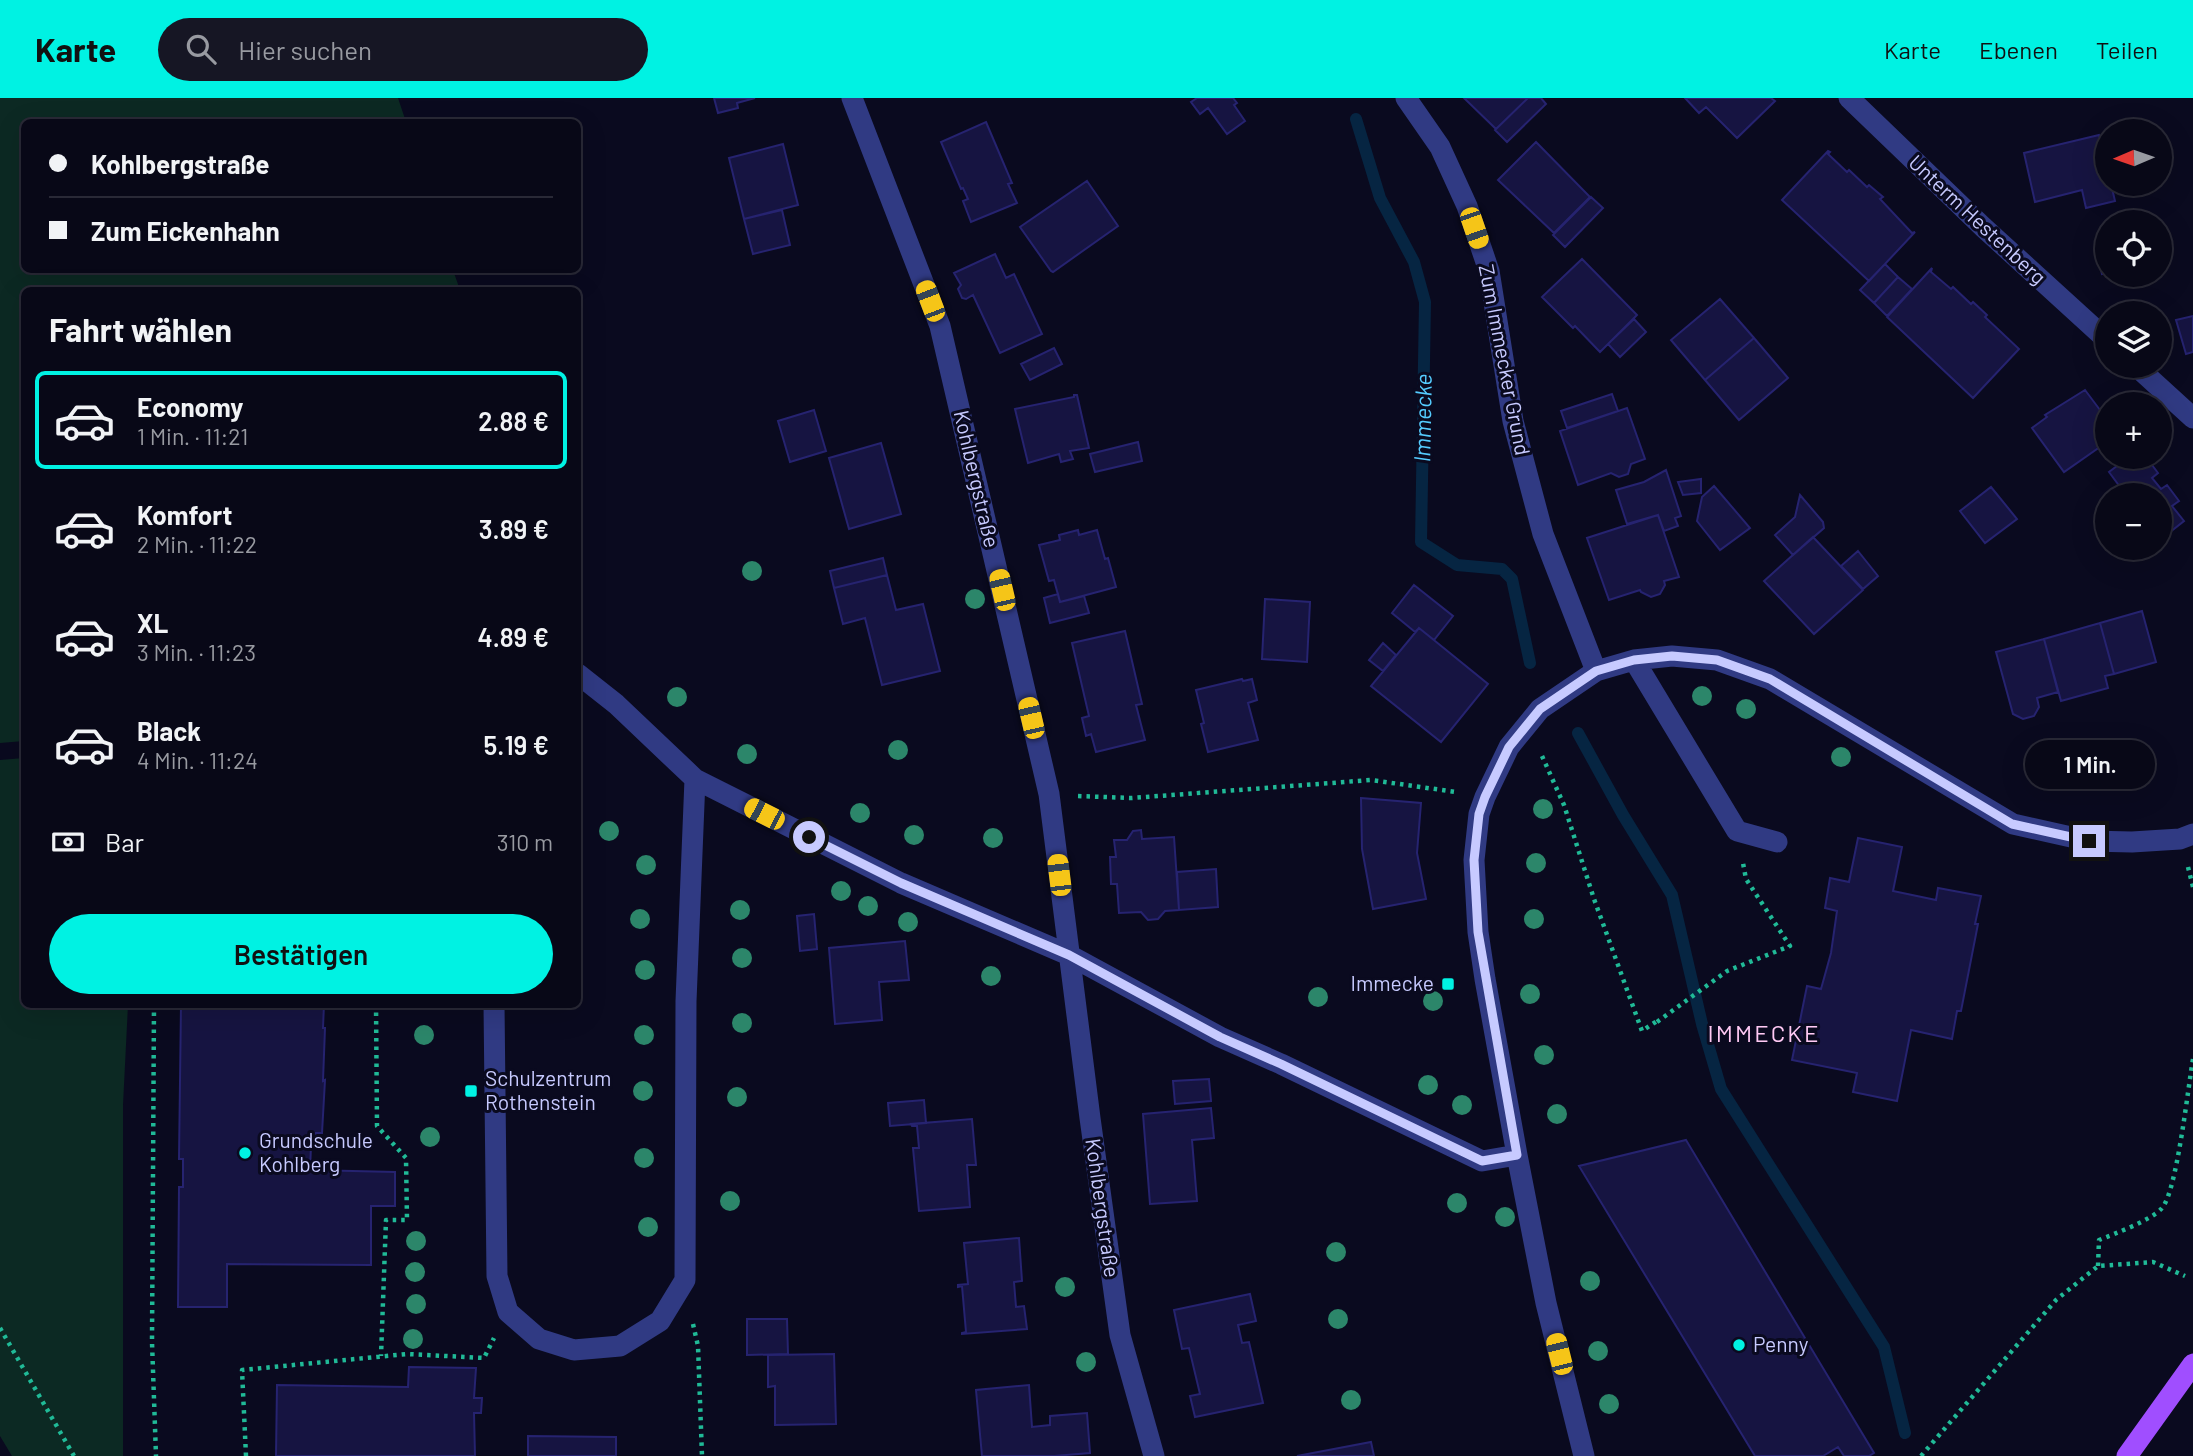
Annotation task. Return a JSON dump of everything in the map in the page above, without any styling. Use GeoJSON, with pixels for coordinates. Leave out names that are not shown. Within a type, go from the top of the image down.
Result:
{"type":"FeatureCollection","features":[{"type":"Feature","properties":{"kind":"main road"},"geometry":{"type":"LineString","coordinates":[[2127,1456],[2193,1364]]}},
{"type":"Feature","properties":{"kind":"street","name":"Kohlbergstraße"},"geometry":{"type":"LineString","coordinates":[[852,98],[940,326],[1049,794],[1120,1335],[1154,1456]]}},
{"type":"Feature","properties":{"kind":"street","name":"Zum Immecker Grund"},"geometry":{"type":"LineString","coordinates":[[1406,98],[1440,147],[1467,206],[1489,271],[1513,421],[1544,534],[1596,671]]}},
{"type":"Feature","properties":{"kind":"street","name":"Unterm Hestenberg"},"geometry":{"type":"LineString","coordinates":[[1849,98],[1983,227],[2095,329]]}},
{"type":"Feature","properties":{"kind":"street"},"geometry":{"type":"LineString","coordinates":[[2149,378],[2193,418]]}},
{"type":"Feature","properties":{"kind":"street"},"geometry":{"type":"LineString","coordinates":[[1584,1456],[1546,1303],[1478,932],[1474,860],[1479,814],[1509,747],[1540,709],[1596,671],[1634,660],[1672,656],[1717,660],[1770,679],[2012,824],[2089,841],[2156,841],[2180,839],[2193,834]]}},
{"type":"Feature","properties":{"kind":"street"},"geometry":{"type":"LineString","coordinates":[[1634,660],[1737,831],[1777,842]]}},
{"type":"Feature","properties":{"kind":"street"},"geometry":{"type":"LineString","coordinates":[[581,676],[616,704],[695,779],[901,883],[1069,955],[1220,1037],[1482,1161],[1517,1155]]}},
{"type":"Feature","properties":{"kind":"street"},"geometry":{"type":"LineString","coordinates":[[494,1008],[497,1276],[508,1312],[539,1339],[574,1350],[620,1346],[660,1321],[685,1280],[686,1001],[695,779]]}},
{"type":"Feature","properties":{"kind":"path"},"geometry":{"type":"LineString","coordinates":[[1541,754],[1564,805],[1594,899],[1643,1031],[1727,971],[1790,946],[1746,879],[1737,831]]}},
{"type":"Feature","properties":{"kind":"path"},"geometry":{"type":"LineString","coordinates":[[1049,794],[1132,799],[1371,780],[1485,797]]}},
{"type":"Feature","properties":{"kind":"path"},"geometry":{"type":"LineString","coordinates":[[154,1008],[152,1328],[156,1456]]}},
{"type":"Feature","properties":{"kind":"path"},"geometry":{"type":"LineString","coordinates":[[376,1008],[377,1126],[406,1158],[407,1220],[386,1220],[381,1356]]}},
{"type":"Feature","properties":{"kind":"path"},"geometry":{"type":"LineString","coordinates":[[2098,1266],[2099,1240],[2137,1224],[2163,1208],[2174,1178],[2193,1059]]}},
{"type":"Feature","properties":{"kind":"path"},"geometry":{"type":"LineString","coordinates":[[1921,1456],[2056,1300],[2098,1266],[2153,1262],[2185,1276]]}},
{"type":"Feature","properties":{"kind":"path"},"geometry":{"type":"LineString","coordinates":[[685,1280],[698,1346],[705,1456]]}},
{"type":"Feature","properties":{"kind":"path"},"geometry":{"type":"LineString","coordinates":[[0,1328],[74,1456]]}},
{"type":"Feature","properties":{"kind":"path"},"geometry":{"type":"LineString","coordinates":[[246,1456],[242,1370],[407,1354],[484,1357]]}},
{"type":"Feature","properties":{"kind":"green space"},"geometry":{"type":"Polygon","coordinates":[[[0,98],[398,98],[405,119],[21,119],[21,273],[454,273],[459,287],[21,287],[21,741],[0,743],[0,98]]]}},
{"type":"Feature","properties":{"kind":"green space"},"geometry":{"type":"Polygon","coordinates":[[[21,758],[21,1008],[128,1008],[123,1105],[123,1456],[12,1456],[0,1436],[0,760],[21,758]]]}},
{"type":"Feature","properties":{"kind":"building"},"geometry":{"type":"Polygon","coordinates":[[[714,98],[755,98],[737,103],[738,108],[718,113],[714,98]]]}},
{"type":"Feature","properties":{"kind":"building"},"geometry":{"type":"Polygon","coordinates":[[[1197,98],[1233,98],[1237,103],[1234,105],[1245,121],[1227,134],[1208,108],[1200,114],[1191,102],[1197,98]]]}},
{"type":"Feature","properties":{"kind":"building"},"geometry":{"type":"Polygon","coordinates":[[[1464,98],[1528,98],[1496,129],[1464,98]]]}},
{"type":"Feature","properties":{"kind":"building"},"geometry":{"type":"Polygon","coordinates":[[[1528,98],[1541,98],[1546,104],[1507,142],[1495,130],[1528,98]]]}},
{"type":"Feature","properties":{"kind":"building"},"geometry":{"type":"Polygon","coordinates":[[[1685,98],[1771,98],[1775,101],[1737,138],[1706,107],[1699,113],[1685,98]]]}},
{"type":"Feature","properties":{"kind":"building"},"geometry":{"type":"Polygon","coordinates":[[[986,122],[1012,183],[1008,184],[1017,203],[971,222],[963,201],[968,199],[941,142],[986,122]]]}},
{"type":"Feature","properties":{"kind":"building"},"geometry":{"type":"Polygon","coordinates":[[[2095,136],[2095,196],[2114,196],[2115,201],[2086,208],[2082,190],[2035,202],[2024,153],[2095,136]]]}},
{"type":"Feature","properties":{"kind":"building"},"geometry":{"type":"Polygon","coordinates":[[[1536,142],[1590,197],[1554,233],[1498,180],[1536,142]]]}},
{"type":"Feature","properties":{"kind":"building"},"geometry":{"type":"Polygon","coordinates":[[[783,144],[798,205],[744,219],[729,158],[783,144]]]}},
{"type":"Feature","properties":{"kind":"building"},"geometry":{"type":"Polygon","coordinates":[[[1828,151],[1847,172],[1849,170],[1867,187],[1869,185],[1883,197],[1880,199],[1912,233],[1915,232],[1869,281],[1782,200],[1828,151]]]}},
{"type":"Feature","properties":{"kind":"building"},"geometry":{"type":"Polygon","coordinates":[[[1087,181],[1118,226],[1053,272],[1020,227],[1087,181]]]}},
{"type":"Feature","properties":{"kind":"building"},"geometry":{"type":"Polygon","coordinates":[[[1591,197],[1603,208],[1565,247],[1553,235],[1591,197]]]}},
{"type":"Feature","properties":{"kind":"building"},"geometry":{"type":"Polygon","coordinates":[[[782,210],[790,245],[753,254],[744,219],[782,210]]]}},
{"type":"Feature","properties":{"kind":"building"},"geometry":{"type":"Polygon","coordinates":[[[995,254],[1006,278],[1014,274],[1042,334],[1000,353],[973,295],[962,298],[958,289],[961,285],[954,273],[995,254]]]}},
{"type":"Feature","properties":{"kind":"building"},"geometry":{"type":"Polygon","coordinates":[[[1582,259],[1637,315],[1600,352],[1542,297],[1582,259]]]}},
{"type":"Feature","properties":{"kind":"building"},"geometry":{"type":"Polygon","coordinates":[[[1885,264],[1898,277],[1874,303],[1860,290],[1885,264]]]}},
{"type":"Feature","properties":{"kind":"building"},"geometry":{"type":"Polygon","coordinates":[[[1932,268],[1931,272],[1971,304],[1973,302],[2019,349],[1973,398],[1887,317],[1932,268]]]}},
{"type":"Feature","properties":{"kind":"building"},"geometry":{"type":"Polygon","coordinates":[[[1898,277],[1912,289],[1887,316],[1874,303],[1898,277]]]}},
{"type":"Feature","properties":{"kind":"building"},"geometry":{"type":"Polygon","coordinates":[[[1720,299],[1754,338],[1705,380],[1671,340],[1720,299]]]}},
{"type":"Feature","properties":{"kind":"building"},"geometry":{"type":"Polygon","coordinates":[[[2193,316],[2193,352],[2186,354],[2176,320],[2193,316]]]}},
{"type":"Feature","properties":{"kind":"building"},"geometry":{"type":"Polygon","coordinates":[[[1634,319],[1646,332],[1620,357],[1608,344],[1634,319]]]}},
{"type":"Feature","properties":{"kind":"building"},"geometry":{"type":"Polygon","coordinates":[[[1754,338],[1788,378],[1739,420],[1705,380],[1754,338]]]}},
{"type":"Feature","properties":{"kind":"building"},"geometry":{"type":"Polygon","coordinates":[[[1054,348],[1062,364],[1030,380],[1021,364],[1054,348]]]}},
{"type":"Feature","properties":{"kind":"building"},"geometry":{"type":"Polygon","coordinates":[[[2085,390],[2095,403],[2095,450],[2064,472],[2032,428],[2047,417],[2045,415],[2085,390]]]}},
{"type":"Feature","properties":{"kind":"building"},"geometry":{"type":"Polygon","coordinates":[[[1612,394],[1618,411],[1567,428],[1561,411],[1612,394]]]}},
{"type":"Feature","properties":{"kind":"building"},"geometry":{"type":"Polygon","coordinates":[[[1077,395],[1089,448],[1070,451],[1073,459],[1061,462],[1059,454],[1028,463],[1015,409],[1077,395]]]}},
{"type":"Feature","properties":{"kind":"building"},"geometry":{"type":"Polygon","coordinates":[[[1627,408],[1645,459],[1631,464],[1628,474],[1619,477],[1611,473],[1578,485],[1560,431],[1627,408]]]}},
{"type":"Feature","properties":{"kind":"building"},"geometry":{"type":"Polygon","coordinates":[[[814,410],[826,451],[790,462],[778,421],[814,410]]]}},
{"type":"Feature","properties":{"kind":"building"},"geometry":{"type":"Polygon","coordinates":[[[1138,442],[1142,461],[1095,472],[1090,454],[1138,442]]]}},
{"type":"Feature","properties":{"kind":"building"},"geometry":{"type":"Polygon","coordinates":[[[881,443],[901,514],[849,529],[829,458],[881,443]]]}},
{"type":"Feature","properties":{"kind":"building"},"geometry":{"type":"Polygon","coordinates":[[[2113,469],[2155,469],[2158,473],[2152,478],[2156,483],[2117,483],[2109,472],[2113,469]]]}},
{"type":"Feature","properties":{"kind":"building"},"geometry":{"type":"Polygon","coordinates":[[[1666,470],[1681,516],[1675,518],[1678,526],[1664,531],[1658,515],[1627,524],[1616,490],[1644,482],[1666,470]]]}},
{"type":"Feature","properties":{"kind":"building"},"geometry":{"type":"Polygon","coordinates":[[[1701,479],[1701,493],[1683,495],[1678,482],[1701,479]]]}},
{"type":"Feature","properties":{"kind":"building"},"geometry":{"type":"Polygon","coordinates":[[[1714,486],[1750,528],[1720,550],[1697,521],[1702,497],[1714,486]]]}},
{"type":"Feature","properties":{"kind":"building"},"geometry":{"type":"Polygon","coordinates":[[[1991,487],[2017,519],[1985,543],[1960,511],[1991,487]]]}},
{"type":"Feature","properties":{"kind":"building"},"geometry":{"type":"Polygon","coordinates":[[[2172,492],[2179,501],[2172,506],[2172,492]]]}},
{"type":"Feature","properties":{"kind":"building"},"geometry":{"type":"Polygon","coordinates":[[[1800,495],[1823,522],[1824,528],[1793,555],[1775,535],[1795,517],[1800,495]]]}},
{"type":"Feature","properties":{"kind":"building"},"geometry":{"type":"Polygon","coordinates":[[[2172,506],[2184,521],[2172,530],[2172,506]]]}},
{"type":"Feature","properties":{"kind":"building"},"geometry":{"type":"Polygon","coordinates":[[[1658,515],[1679,577],[1664,581],[1665,585],[1660,594],[1651,597],[1640,590],[1609,600],[1587,538],[1658,515]]]}},
{"type":"Feature","properties":{"kind":"building"},"geometry":{"type":"Polygon","coordinates":[[[1078,530],[1079,535],[1097,530],[1116,587],[1060,602],[1054,580],[1049,581],[1039,545],[1060,540],[1059,535],[1078,530]]]}},
{"type":"Feature","properties":{"kind":"building"},"geometry":{"type":"Polygon","coordinates":[[[1813,537],[1863,590],[1814,634],[1764,581],[1813,537]]]}},
{"type":"Feature","properties":{"kind":"building"},"geometry":{"type":"Polygon","coordinates":[[[1858,551],[1878,576],[1863,589],[1841,566],[1858,551]]]}},
{"type":"Feature","properties":{"kind":"building"},"geometry":{"type":"Polygon","coordinates":[[[883,558],[887,575],[834,588],[830,571],[883,558]]]}},
{"type":"Feature","properties":{"kind":"building"},"geometry":{"type":"Polygon","coordinates":[[[887,575],[896,610],[923,604],[940,671],[882,685],[865,618],[843,624],[834,588],[887,575]]]}},
{"type":"Feature","properties":{"kind":"building"},"geometry":{"type":"Polygon","coordinates":[[[1414,585],[1453,616],[1434,640],[1419,628],[1415,632],[1392,613],[1414,585]]]}},
{"type":"Feature","properties":{"kind":"building"},"geometry":{"type":"Polygon","coordinates":[[[1058,594],[1060,602],[1084,596],[1089,613],[1050,623],[1044,598],[1058,594]]]}},
{"type":"Feature","properties":{"kind":"building"},"geometry":{"type":"Polygon","coordinates":[[[1265,599],[1310,602],[1307,662],[1262,659],[1265,599]]]}},
{"type":"Feature","properties":{"kind":"building"},"geometry":{"type":"Polygon","coordinates":[[[2142,611],[2156,662],[2114,674],[2100,623],[2142,611]]]}},
{"type":"Feature","properties":{"kind":"building"},"geometry":{"type":"Polygon","coordinates":[[[2100,623],[2114,674],[2105,676],[2108,688],[2061,701],[2044,639],[2100,623]]]}},
{"type":"Feature","properties":{"kind":"building"},"geometry":{"type":"Polygon","coordinates":[[[1419,628],[1488,684],[1441,742],[1371,686],[1419,628]]]}},
{"type":"Feature","properties":{"kind":"building"},"geometry":{"type":"Polygon","coordinates":[[[1125,631],[1142,704],[1136,705],[1145,740],[1096,752],[1091,734],[1086,736],[1082,718],[1089,716],[1072,643],[1125,631]]]}},
{"type":"Feature","properties":{"kind":"building"},"geometry":{"type":"Polygon","coordinates":[[[2044,639],[2058,692],[2037,698],[2039,707],[2034,716],[2023,719],[2013,714],[1996,652],[2044,639]]]}},
{"type":"Feature","properties":{"kind":"building"},"geometry":{"type":"Polygon","coordinates":[[[1383,643],[1396,655],[1383,671],[1369,660],[1383,643]]]}},
{"type":"Feature","properties":{"kind":"building"},"geometry":{"type":"Polygon","coordinates":[[[1252,679],[1257,700],[1248,703],[1258,740],[1208,752],[1196,690],[1252,679]]]}},
{"type":"Feature","properties":{"kind":"building"},"geometry":{"type":"Polygon","coordinates":[[[1361,798],[1421,803],[1417,853],[1426,899],[1373,909],[1362,849],[1361,798]]]}},
{"type":"Feature","properties":{"kind":"building"},"geometry":{"type":"Polygon","coordinates":[[[1141,830],[1142,839],[1174,837],[1179,910],[1165,911],[1158,919],[1148,920],[1141,912],[1119,913],[1117,884],[1111,884],[1110,857],[1116,857],[1114,840],[1127,840],[1133,831],[1141,830]]]}},
{"type":"Feature","properties":{"kind":"building"},"geometry":{"type":"Polygon","coordinates":[[[1858,838],[1902,847],[1893,891],[1936,900],[1938,888],[1981,896],[1961,1011],[1957,1011],[1952,1039],[1911,1030],[1897,1101],[1853,1092],[1857,1073],[1792,1060],[1807,986],[1821,989],[1831,953],[1837,911],[1825,908],[1830,878],[1849,882],[1858,838]]]}},
{"type":"Feature","properties":{"kind":"building"},"geometry":{"type":"Polygon","coordinates":[[[1216,869],[1218,907],[1179,910],[1177,872],[1216,869]]]}},
{"type":"Feature","properties":{"kind":"building"},"geometry":{"type":"Polygon","coordinates":[[[814,914],[817,949],[800,951],[797,916],[814,914]]]}},
{"type":"Feature","properties":{"kind":"building"},"geometry":{"type":"Polygon","coordinates":[[[905,941],[909,980],[879,982],[882,1020],[835,1024],[829,948],[905,941]]]}},
{"type":"Feature","properties":{"kind":"building","name":"Grundschule Kohlberg"},"geometry":{"type":"Polygon","coordinates":[[[181,1008],[324,1008],[323,1081],[325,1080],[322,1133],[316,1133],[316,1138],[300,1137],[300,1146],[311,1146],[310,1170],[395,1172],[395,1206],[371,1206],[371,1265],[227,1264],[227,1307],[178,1307],[179,1187],[183,1187],[183,1159],[179,1159],[181,1008]]]}},
{"type":"Feature","properties":{"kind":"building"},"geometry":{"type":"Polygon","coordinates":[[[1209,1079],[1211,1101],[1175,1104],[1173,1081],[1209,1079]]]}},
{"type":"Feature","properties":{"kind":"building"},"geometry":{"type":"Polygon","coordinates":[[[924,1100],[926,1123],[890,1126],[888,1103],[924,1100]]]}},
{"type":"Feature","properties":{"kind":"building"},"geometry":{"type":"Polygon","coordinates":[[[1211,1108],[1214,1138],[1192,1140],[1197,1201],[1150,1204],[1143,1114],[1211,1108]]]}},
{"type":"Feature","properties":{"kind":"building"},"geometry":{"type":"Polygon","coordinates":[[[972,1119],[976,1165],[967,1165],[970,1207],[919,1211],[913,1148],[919,1148],[917,1126],[911,1124],[972,1119]]]}},
{"type":"Feature","properties":{"kind":"building"},"geometry":{"type":"Polygon","coordinates":[[[1686,1140],[1874,1453],[1869,1456],[1844,1456],[1838,1447],[1823,1456],[1755,1456],[1579,1166],[1686,1140]]]}},
{"type":"Feature","properties":{"kind":"building"},"geometry":{"type":"Polygon","coordinates":[[[1019,1238],[1022,1281],[1014,1282],[1016,1307],[1024,1306],[1027,1329],[962,1334],[966,1332],[962,1286],[958,1285],[968,1284],[964,1243],[1019,1238]]]}},
{"type":"Feature","properties":{"kind":"building"},"geometry":{"type":"Polygon","coordinates":[[[1250,1294],[1256,1321],[1238,1325],[1242,1343],[1249,1342],[1263,1403],[1195,1417],[1190,1396],[1200,1394],[1189,1348],[1182,1349],[1174,1310],[1250,1294]]]}},
{"type":"Feature","properties":{"kind":"building"},"geometry":{"type":"Polygon","coordinates":[[[747,1319],[787,1319],[788,1354],[747,1355],[747,1319]]]}},
{"type":"Feature","properties":{"kind":"building"},"geometry":{"type":"Polygon","coordinates":[[[834,1354],[836,1424],[775,1425],[775,1386],[768,1387],[768,1355],[834,1354]]]}},
{"type":"Feature","properties":{"kind":"building"},"geometry":{"type":"Polygon","coordinates":[[[409,1367],[476,1368],[474,1398],[482,1398],[481,1413],[474,1413],[475,1456],[276,1456],[277,1385],[408,1387],[409,1367]]]}},
{"type":"Feature","properties":{"kind":"building"},"geometry":{"type":"Polygon","coordinates":[[[1029,1385],[1032,1427],[1050,1425],[1050,1416],[1087,1413],[1090,1453],[982,1456],[976,1390],[1029,1385]]]}},
{"type":"Feature","properties":{"kind":"building"},"geometry":{"type":"Polygon","coordinates":[[[528,1436],[616,1437],[616,1456],[528,1456],[528,1436]]]}},
{"type":"Feature","properties":{"kind":"building"},"geometry":{"type":"Polygon","coordinates":[[[1371,1442],[1374,1456],[1297,1456],[1371,1442]]]}},
{"type":"Feature","properties":{"kind":"waterway","name":"Immecke"},"geometry":{"type":"LineString","coordinates":[[1356,119],[1380,198],[1414,262],[1425,302],[1421,542],[1457,565],[1502,569],[1512,579],[1530,663]]}},
{"type":"Feature","properties":{"kind":"waterway","name":"Immecke"},"geometry":{"type":"LineString","coordinates":[[1578,733],[1623,815],[1672,895],[1702,1024],[1721,1089],[1884,1347],[1905,1433]]}},
{"type":"Feature","properties":{"kind":"place","name":"Immecke"},"geometry":{"type":"Point","coordinates":[1448,984]}},
{"type":"Feature","properties":{"kind":"place","name":"Schulzentrum Rothenstein"},"geometry":{"type":"Point","coordinates":[471,1091]}},
{"type":"Feature","properties":{"kind":"place","name":"Grundschule Kohlberg"},"geometry":{"type":"Point","coordinates":[245,1153]}},
{"type":"Feature","properties":{"kind":"place","name":"Penny"},"geometry":{"type":"Point","coordinates":[1739,1345]}},
{"type":"Feature","properties":{"kind":"district","name":"IMMECKE"},"geometry":{"type":"Point","coordinates":[1764,1034]}},
{"type":"Feature","properties":{"kind":"route"},"geometry":{"type":"LineString","coordinates":[[809,837],[901,883],[1069,955],[1220,1037],[1482,1161],[1517,1155],[1478,932],[1474,860],[1479,814],[1509,747],[1540,709],[1596,671],[1634,660],[1672,656],[1717,660],[1770,679],[2012,824],[2089,841]]}}]}
